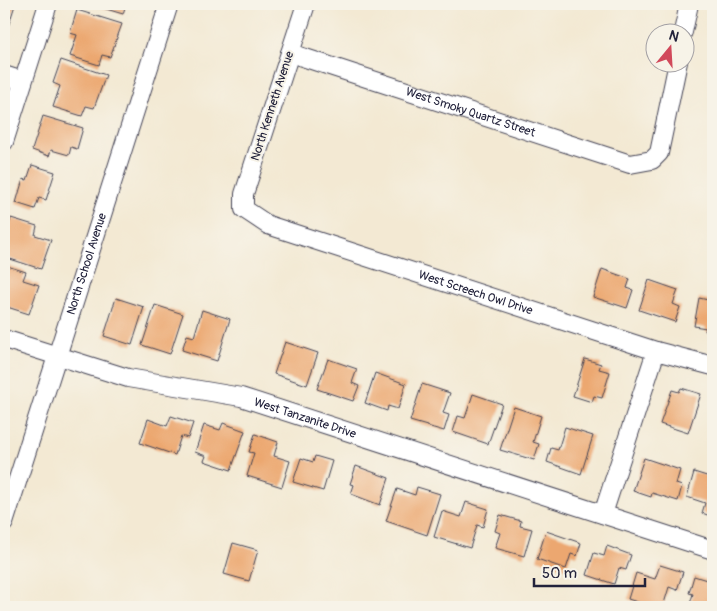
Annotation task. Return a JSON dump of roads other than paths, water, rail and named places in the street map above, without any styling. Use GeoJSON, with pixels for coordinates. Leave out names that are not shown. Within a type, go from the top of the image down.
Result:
{"type":"FeatureCollection","features":[{"type":"Feature","properties":{"kind":"street"},"geometry":{"type":"LineString","coordinates":[[4,142],[48,4]]}},
{"type":"Feature","properties":{"kind":"street","name":"North School Avenue"},"geometry":{"type":"LineString","coordinates":[[4,524],[169,4]]}},
{"type":"Feature","properties":{"kind":"street","name":"North Kenneth Avenue"},"geometry":{"type":"LineString","coordinates":[[244,209],[244,194],[306,4]]}},
{"type":"Feature","properties":{"kind":"street"},"geometry":{"type":"LineString","coordinates":[[685,22],[689,4]]}},
{"type":"Feature","properties":{"kind":"street","name":"West Smoky Quartz Street"},"geometry":{"type":"LineString","coordinates":[[290,53],[630,164],[652,160],[659,153],[663,142],[676,72]]}},
{"type":"Feature","properties":{"kind":"street"},"geometry":{"type":"LineString","coordinates":[[4,75],[22,82]]}},
{"type":"Feature","properties":{"kind":"street","name":"West Screech Owl Drive"},"geometry":{"type":"LineString","coordinates":[[244,209],[268,225],[656,350],[713,366]]}},
{"type":"Feature","properties":{"kind":"street","name":"West Tanzanite Drive"},"geometry":{"type":"LineString","coordinates":[[4,339],[128,378],[241,397],[713,550]]}},
{"type":"Feature","properties":{"kind":"street"},"geometry":{"type":"LineString","coordinates":[[604,514],[656,350]]}}]}
